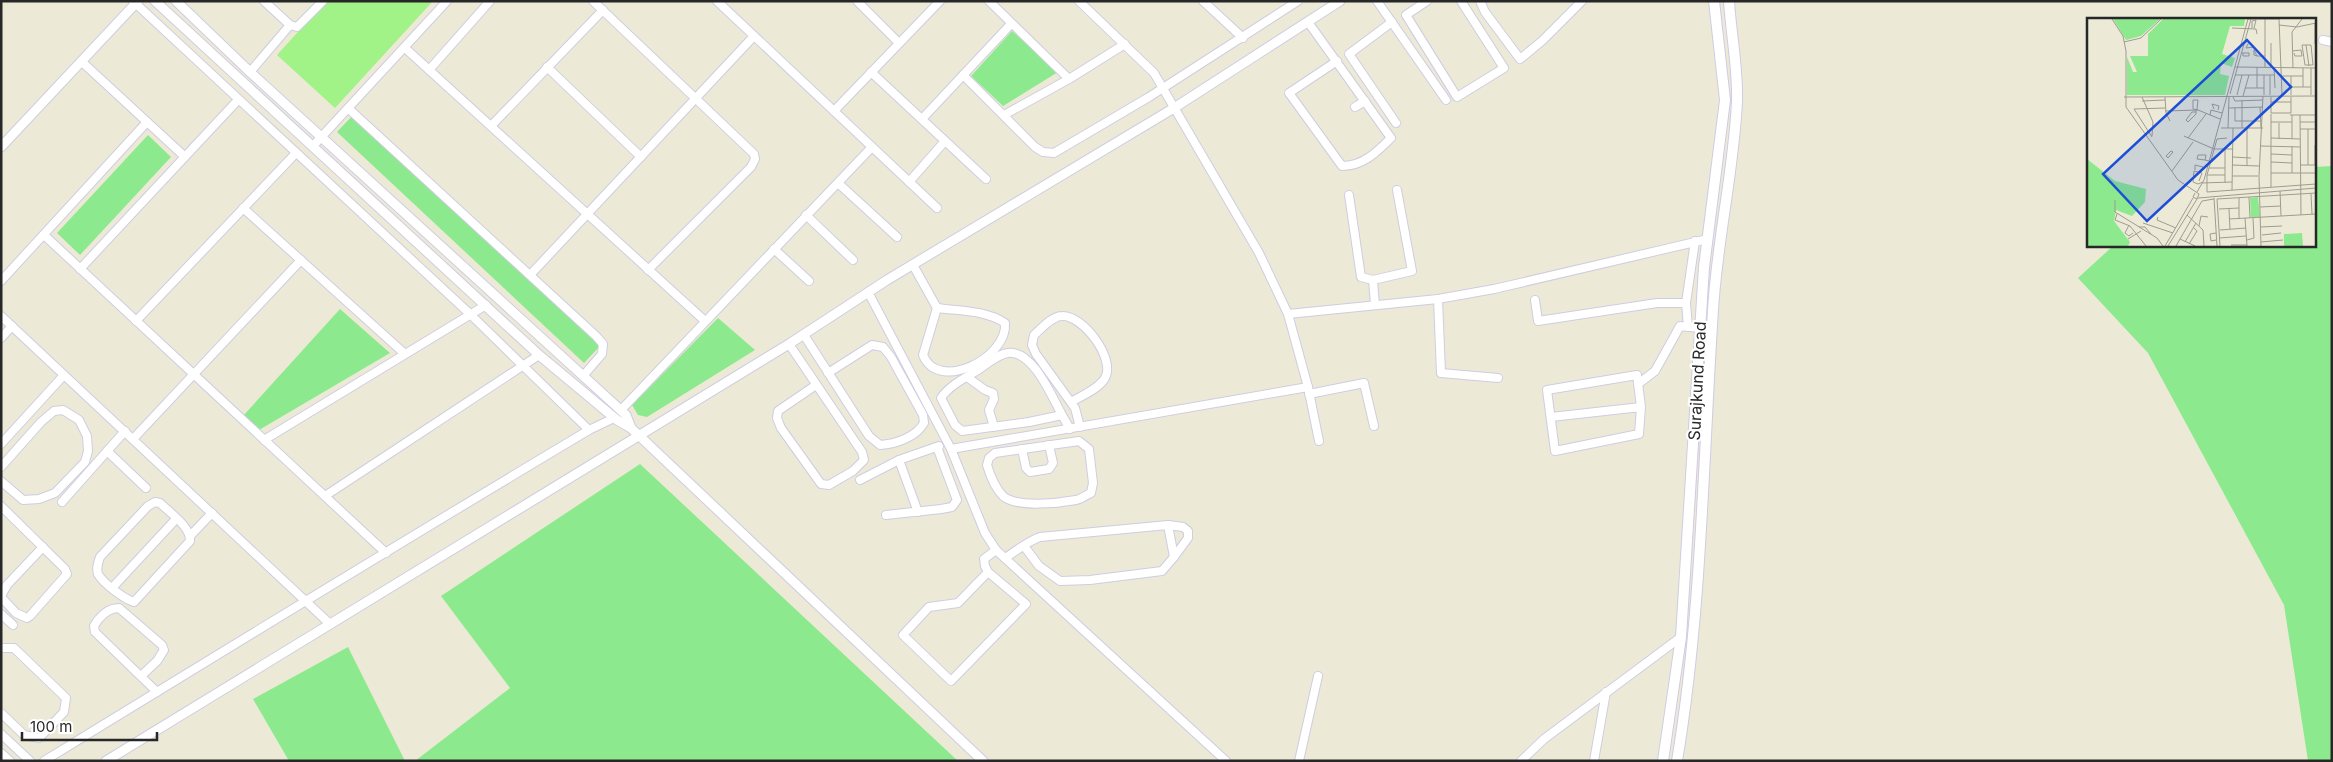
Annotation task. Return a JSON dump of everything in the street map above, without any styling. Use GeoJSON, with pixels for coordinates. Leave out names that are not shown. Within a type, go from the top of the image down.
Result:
{"type":"FeatureCollection","features":[{"type":"Feature","properties":{"kind":"main road","name":"Surajkund Road"},"geometry":{"type":"LineString","coordinates":[[1663,761],[1681,637],[1700,328],[1708,239],[1725,100],[1714,1]]}},
{"type":"Feature","properties":{"kind":"main road","name":"Surajkund Road"},"geometry":{"type":"LineString","coordinates":[[1678,761],[1686,712],[1696,616],[1706,471],[1713,301],[1737,101],[1729,1]]}},
{"type":"Feature","properties":{"kind":"street"},"geometry":{"type":"LineString","coordinates":[[155,1],[539,355],[614,418],[631,428],[983,761]]}},
{"type":"Feature","properties":{"kind":"street"},"geometry":{"type":"LineString","coordinates":[[176,1],[250,72],[621,410],[626,415],[631,428]]}},
{"type":"Feature","properties":{"kind":"street"},"geometry":{"type":"LineString","coordinates":[[264,1],[290,25],[299,26],[323,1]]}},
{"type":"Feature","properties":{"kind":"street"},"geometry":{"type":"LineString","coordinates":[[313,146],[447,1]]}},
{"type":"Feature","properties":{"kind":"street"},"geometry":{"type":"LineString","coordinates":[[429,70],[490,1]]}},
{"type":"Feature","properties":{"kind":"street"},"geometry":{"type":"LineString","coordinates":[[593,1],[752,152],[755,160],[751,167],[648,270]]}},
{"type":"Feature","properties":{"kind":"street"},"geometry":{"type":"LineString","coordinates":[[717,1],[936,208]]}},
{"type":"Feature","properties":{"kind":"street"},"geometry":{"type":"LineString","coordinates":[[857,1],[900,43]]}},
{"type":"Feature","properties":{"kind":"street"},"geometry":{"type":"LineString","coordinates":[[834,111],[940,1]]}},
{"type":"Feature","properties":{"kind":"street"},"geometry":{"type":"LineString","coordinates":[[989,1],[1069,79]]}},
{"type":"Feature","properties":{"kind":"street"},"geometry":{"type":"LineString","coordinates":[[1079,1],[1154,73],[1259,253],[1288,314],[1309,391],[1318,441]]}},
{"type":"Feature","properties":{"kind":"street"},"geometry":{"type":"LineString","coordinates":[[1203,1],[1243,38]]}},
{"type":"Feature","properties":{"kind":"street"},"geometry":{"type":"LineString","coordinates":[[963,75],[1035,147],[1048,154],[1058,150],[1163,88],[1298,1]]}},
{"type":"Feature","properties":{"kind":"street"},"geometry":{"type":"LineString","coordinates":[[106,761],[804,335],[868,292],[1174,108],[1340,1]]}},
{"type":"Feature","properties":{"kind":"street"},"geometry":{"type":"LineString","coordinates":[[1377,1],[1446,100]]}},
{"type":"Feature","properties":{"kind":"street"},"geometry":{"type":"LineString","coordinates":[[1428,1],[1406,15],[1457,97],[1504,68],[1461,1]]}},
{"type":"Feature","properties":{"kind":"street"},"geometry":{"type":"LineString","coordinates":[[1480,1],[1485,12],[1520,59],[1542,41],[1582,1]]}},
{"type":"Feature","properties":{"kind":"street"},"geometry":{"type":"LineString","coordinates":[[1,147],[135,2],[238,100],[470,314],[589,430]]}},
{"type":"Feature","properties":{"kind":"street"},"geometry":{"type":"LineString","coordinates":[[491,126],[602,10]]}},
{"type":"Feature","properties":{"kind":"street"},"geometry":{"type":"LineString","coordinates":[[1308,22],[1337,62],[1365,101],[1391,138],[1375,154],[1354,166],[1342,166],[1289,93],[1337,62]]}},
{"type":"Feature","properties":{"kind":"street"},"geometry":{"type":"LineString","coordinates":[[1392,22],[1349,54],[1396,123]]}},
{"type":"Feature","properties":{"kind":"street"},"geometry":{"type":"LineString","coordinates":[[922,120],[1011,24]]}},
{"type":"Feature","properties":{"kind":"street"},"geometry":{"type":"LineString","coordinates":[[250,72],[290,25]]}},
{"type":"Feature","properties":{"kind":"street"},"geometry":{"type":"LineString","coordinates":[[531,274],[754,36]]}},
{"type":"Feature","properties":{"kind":"street"},"geometry":{"type":"LineString","coordinates":[[2323,40],[2332,42]]}},
{"type":"Feature","properties":{"kind":"street"},"geometry":{"type":"LineString","coordinates":[[1004,115],[1069,79],[1125,44]]}},
{"type":"Feature","properties":{"kind":"street"},"geometry":{"type":"LineString","coordinates":[[405,48],[706,322]]}},
{"type":"Feature","properties":{"kind":"street"},"geometry":{"type":"LineString","coordinates":[[81,61],[184,156]]}},
{"type":"Feature","properties":{"kind":"street"},"geometry":{"type":"LineString","coordinates":[[547,67],[641,157]]}},
{"type":"Feature","properties":{"kind":"street"},"geometry":{"type":"LineString","coordinates":[[871,72],[986,179]]}},
{"type":"Feature","properties":{"kind":"street"},"geometry":{"type":"LineString","coordinates":[[80,269],[238,100]]}},
{"type":"Feature","properties":{"kind":"street"},"geometry":{"type":"LineString","coordinates":[[1355,107],[1365,101]]}},
{"type":"Feature","properties":{"kind":"street"},"geometry":{"type":"LineString","coordinates":[[349,109],[531,274],[603,344],[602,354],[583,376]]}},
{"type":"Feature","properties":{"kind":"street"},"geometry":{"type":"LineString","coordinates":[[1,282],[148,122]]}},
{"type":"Feature","properties":{"kind":"street"},"geometry":{"type":"LineString","coordinates":[[909,182],[945,141]]}},
{"type":"Feature","properties":{"kind":"street"},"geometry":{"type":"LineString","coordinates":[[621,410],[872,147]]}},
{"type":"Feature","properties":{"kind":"street"},"geometry":{"type":"LineString","coordinates":[[136,321],[296,153]]}},
{"type":"Feature","properties":{"kind":"street"},"geometry":{"type":"LineString","coordinates":[[838,183],[897,236]]}},
{"type":"Feature","properties":{"kind":"street"},"geometry":{"type":"LineString","coordinates":[[345,199],[356,185]]}},
{"type":"Feature","properties":{"kind":"street"},"geometry":{"type":"LineString","coordinates":[[1348,195],[1361,276],[1373,280],[1412,271],[1397,190]]}},
{"type":"Feature","properties":{"kind":"street"},"geometry":{"type":"LineString","coordinates":[[243,208],[406,354]]}},
{"type":"Feature","properties":{"kind":"street"},"geometry":{"type":"LineString","coordinates":[[806,216],[853,260]]}},
{"type":"Feature","properties":{"kind":"street"},"geometry":{"type":"LineString","coordinates":[[44,235],[386,553]]}},
{"type":"Feature","properties":{"kind":"street"},"geometry":{"type":"LineString","coordinates":[[1288,314],[1438,299],[1494,289],[1708,239]]}},
{"type":"Feature","properties":{"kind":"street"},"geometry":{"type":"LineString","coordinates":[[1688,327],[1686,303],[1694,241]]}},
{"type":"Feature","properties":{"kind":"street"},"geometry":{"type":"LineString","coordinates":[[405,254],[418,242]]}},
{"type":"Feature","properties":{"kind":"street"},"geometry":{"type":"LineString","coordinates":[[774,249],[809,281]]}},
{"type":"Feature","properties":{"kind":"street"},"geometry":{"type":"LineString","coordinates":[[133,440],[301,260]]}},
{"type":"Feature","properties":{"kind":"street"},"geometry":{"type":"LineString","coordinates":[[913,265],[937,308],[923,355],[926,362],[932,368],[946,371],[962,370],[996,350],[1005,330],[1005,323],[984,314],[937,308]]}},
{"type":"Feature","properties":{"kind":"street"},"geometry":{"type":"LineString","coordinates":[[1373,280],[1375,305]]}},
{"type":"Feature","properties":{"kind":"street"},"geometry":{"type":"LineString","coordinates":[[868,292],[950,445],[986,532],[996,550],[1226,761]]}},
{"type":"Feature","properties":{"kind":"street"},"geometry":{"type":"LineString","coordinates":[[1438,299],[1441,372],[1498,378]]}},
{"type":"Feature","properties":{"kind":"street"},"geometry":{"type":"LineString","coordinates":[[1535,300],[1538,321],[1657,303],[1686,303]]}},
{"type":"Feature","properties":{"kind":"street"},"geometry":{"type":"LineString","coordinates":[[264,440],[486,305]]}},
{"type":"Feature","properties":{"kind":"street"},"geometry":{"type":"LineString","coordinates":[[1,316],[330,624]]}},
{"type":"Feature","properties":{"kind":"street"},"geometry":{"type":"LineString","coordinates":[[1071,402],[1103,382],[1107,376],[1106,367],[1104,353],[1081,323],[1069,317],[1060,316],[1034,335],[1032,345],[1036,354],[1075,408],[1080,427]]}},
{"type":"Feature","properties":{"kind":"street"},"geometry":{"type":"LineString","coordinates":[[1,338],[12,326]]}},
{"type":"Feature","properties":{"kind":"street"},"geometry":{"type":"LineString","coordinates":[[1638,384],[1655,371],[1680,326],[1700,328]]}},
{"type":"Feature","properties":{"kind":"street"},"geometry":{"type":"LineString","coordinates":[[804,335],[828,373],[869,436],[880,445],[891,444],[920,432],[924,423],[923,415],[883,347],[872,345],[828,373]]}},
{"type":"Feature","properties":{"kind":"street"},"geometry":{"type":"LineString","coordinates":[[789,344],[862,452],[864,460],[853,471],[829,486],[821,484],[780,428],[777,418],[778,411],[816,385]]}},
{"type":"Feature","properties":{"kind":"street"},"geometry":{"type":"LineString","coordinates":[[1062,415],[994,427],[962,430],[955,425],[941,398],[947,390],[994,358],[1008,353],[1018,354],[1034,366],[1062,415],[1070,429]]}},
{"type":"Feature","properties":{"kind":"street"},"geometry":{"type":"LineString","coordinates":[[325,496],[539,355]]}},
{"type":"Feature","properties":{"kind":"street"},"geometry":{"type":"LineString","coordinates":[[1,444],[64,375]]}},
{"type":"Feature","properties":{"kind":"street"},"geometry":{"type":"LineString","coordinates":[[1637,375],[1638,384],[1641,407],[1639,434],[1555,451],[1547,390],[1637,375]]}},
{"type":"Feature","properties":{"kind":"street"},"geometry":{"type":"LineString","coordinates":[[967,377],[995,396],[989,410],[994,427]]}},
{"type":"Feature","properties":{"kind":"street"},"geometry":{"type":"LineString","coordinates":[[860,480],[899,460],[936,447],[1031,435],[1364,383],[1374,426]]}},
{"type":"Feature","properties":{"kind":"street"},"geometry":{"type":"LineString","coordinates":[[1550,417],[1641,407]]}},
{"type":"Feature","properties":{"kind":"street"},"geometry":{"type":"LineString","coordinates":[[1,467],[41,422],[54,412],[63,410],[79,420],[87,436],[88,451],[84,462],[55,493],[38,499],[23,500],[1,481]]}},
{"type":"Feature","properties":{"kind":"street"},"geometry":{"type":"LineString","coordinates":[[44,761],[589,430],[614,418]]}},
{"type":"Feature","properties":{"kind":"street"},"geometry":{"type":"LineString","coordinates":[[62,502],[125,431]]}},
{"type":"Feature","properties":{"kind":"street"},"geometry":{"type":"LineString","coordinates":[[1031,435],[1034,447]]}},
{"type":"Feature","properties":{"kind":"street"},"geometry":{"type":"LineString","coordinates":[[1079,441],[1089,449],[1093,484],[1090,493],[1078,500],[1025,504],[1014,502],[1003,496],[986,465],[989,458],[995,453],[1034,447],[1079,441]]}},
{"type":"Feature","properties":{"kind":"street"},"geometry":{"type":"LineString","coordinates":[[1022,449],[1026,468],[1030,472],[1041,472],[1049,470],[1053,463],[1049,444]]}},
{"type":"Feature","properties":{"kind":"street"},"geometry":{"type":"LineString","coordinates":[[886,515],[952,507],[957,500],[936,447]]}},
{"type":"Feature","properties":{"kind":"street"},"geometry":{"type":"LineString","coordinates":[[107,451],[146,488]]}},
{"type":"Feature","properties":{"kind":"street"},"geometry":{"type":"LineString","coordinates":[[899,460],[918,512]]}},
{"type":"Feature","properties":{"kind":"street"},"geometry":{"type":"LineString","coordinates":[[191,535],[160,503],[155,502],[142,511],[100,558],[97,567],[99,575],[123,598],[134,602],[139,600],[184,550],[190,541],[191,535],[212,513]]}},
{"type":"Feature","properties":{"kind":"street"},"geometry":{"type":"LineString","coordinates":[[1,506],[42,547],[64,569],[67,574],[63,581],[26,618],[16,613],[1,597],[7,585],[42,547]]}},
{"type":"Feature","properties":{"kind":"street"},"geometry":{"type":"LineString","coordinates":[[112,588],[176,519]]}},
{"type":"Feature","properties":{"kind":"street"},"geometry":{"type":"LineString","coordinates":[[1005,558],[1024,546],[1040,537],[1168,525],[1183,527],[1188,531],[1188,538],[1162,571],[1090,580],[1060,581],[1039,566],[1024,546]]}},
{"type":"Feature","properties":{"kind":"street"},"geometry":{"type":"LineString","coordinates":[[1168,525],[1174,557]]}},
{"type":"Feature","properties":{"kind":"street"},"geometry":{"type":"LineString","coordinates":[[988,572],[958,603],[929,608],[903,635],[951,681],[1026,604],[988,572],[984,566],[984,559],[996,550]]}},
{"type":"Feature","properties":{"kind":"street"},"geometry":{"type":"LineString","coordinates":[[141,676],[157,661],[164,650],[162,645],[119,608],[110,609],[96,622],[94,629],[141,676],[157,692]]}},
{"type":"Feature","properties":{"kind":"street"},"geometry":{"type":"LineString","coordinates":[[1,614],[13,625]]}},
{"type":"Feature","properties":{"kind":"street"},"geometry":{"type":"LineString","coordinates":[[1520,761],[1544,739],[1681,637]]}},
{"type":"Feature","properties":{"kind":"street"},"geometry":{"type":"LineString","coordinates":[[1,648],[14,648],[66,698],[64,712],[39,738],[24,735],[3,718]]}},
{"type":"Feature","properties":{"kind":"street"},"geometry":{"type":"LineString","coordinates":[[1299,761],[1318,676]]}},
{"type":"Feature","properties":{"kind":"street"},"geometry":{"type":"LineString","coordinates":[[1594,761],[1606,692]]}},
{"type":"Feature","properties":{"kind":"street"},"geometry":{"type":"LineString","coordinates":[[1,734],[30,761]]}},
{"type":"Feature","properties":{"kind":"street"},"geometry":{"type":"LineString","coordinates":[[1,753],[10,761]]}},
{"type":"Feature","properties":{"kind":"green space"},"geometry":{"type":"Polygon","coordinates":[[[326,1],[433,1],[335,108],[277,55],[326,1]]]}},
{"type":"Feature","properties":{"kind":"green space"},"geometry":{"type":"Polygon","coordinates":[[[1012,31],[1058,72],[1003,106],[971,76],[1012,31]]]}},
{"type":"Feature","properties":{"kind":"green space"},"geometry":{"type":"Polygon","coordinates":[[[353,115],[601,345],[584,363],[337,132],[353,115]]]}},
{"type":"Feature","properties":{"kind":"green space"},"geometry":{"type":"Polygon","coordinates":[[[148,135],[171,157],[80,255],[57,233],[148,135]]]}},
{"type":"Feature","properties":{"kind":"green space"},"geometry":{"type":"Polygon","coordinates":[[[2332,166],[2332,761],[2308,761],[2284,605],[2148,353],[2078,278],[2113,246],[2316,246],[2316,167],[2332,166]]]}},
{"type":"Feature","properties":{"kind":"green space"},"geometry":{"type":"Polygon","coordinates":[[[340,309],[390,353],[259,430],[243,416],[340,309]]]}},
{"type":"Feature","properties":{"kind":"green space"},"geometry":{"type":"Polygon","coordinates":[[[718,318],[755,350],[647,417],[638,415],[632,405],[718,318]]]}},
{"type":"Feature","properties":{"kind":"green space"},"geometry":{"type":"Polygon","coordinates":[[[640,464],[958,761],[415,761],[510,688],[441,596],[640,464]]]}},
{"type":"Feature","properties":{"kind":"green space"},"geometry":{"type":"Polygon","coordinates":[[[348,647],[405,761],[289,761],[253,699],[348,647]]]}}]}
